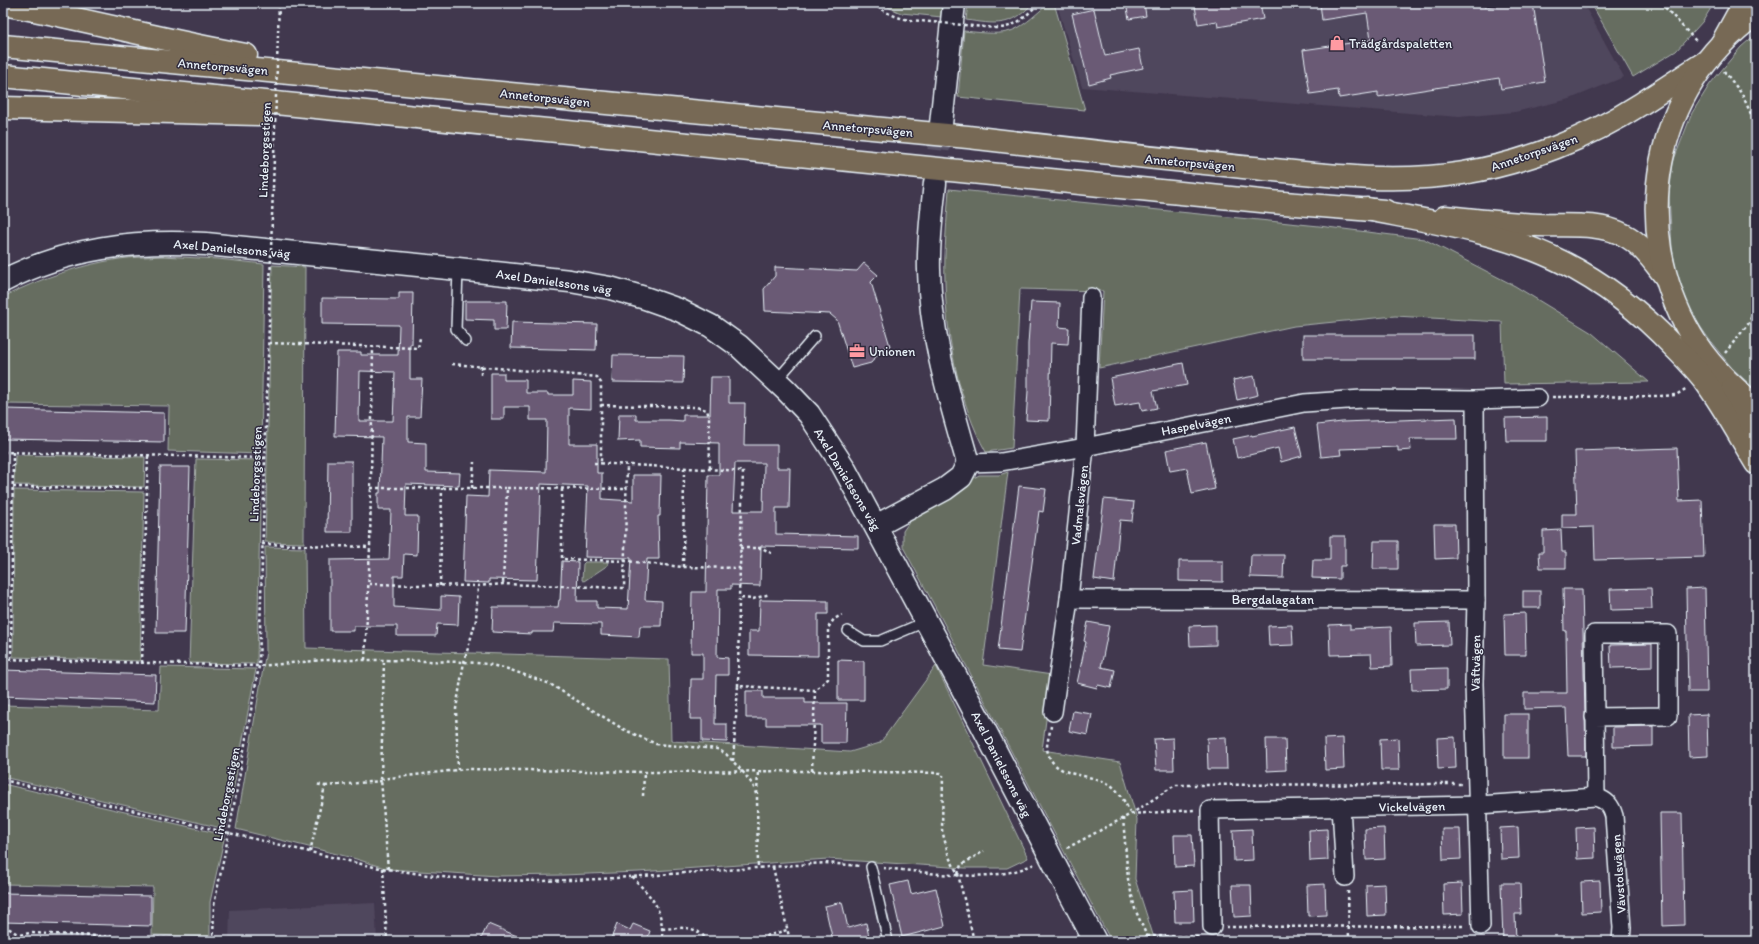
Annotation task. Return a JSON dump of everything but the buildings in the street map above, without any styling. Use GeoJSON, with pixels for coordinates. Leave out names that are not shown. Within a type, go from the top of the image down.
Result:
{"type":"FeatureCollection","features":[{"type":"Feature","properties":{"kind":"main road"},"geometry":{"type":"LineString","coordinates":[[1744,3],[1722,43],[1714,65],[1691,85],[1667,136],[1660,164],[1656,192],[1656,220],[1659,248],[1665,276],[1676,307],[1691,336],[1710,363],[1733,387],[1756,406]]}},
{"type":"Feature","properties":{"kind":"main road"},"geometry":{"type":"LineString","coordinates":[[3,4],[46,12],[194,46],[437,86]]}},
{"type":"Feature","properties":{"kind":"main road"},"geometry":{"type":"LineString","coordinates":[[1722,43],[1756,14]]}},
{"type":"Feature","properties":{"kind":"main road","name":"Annetorpsvägen"},"geometry":{"type":"LineString","coordinates":[[3,46],[966,137],[1140,157],[1278,170],[1392,178],[1426,177],[1498,166],[1544,151],[1574,140],[1714,65]]}},
{"type":"Feature","properties":{"kind":"main road"},"geometry":{"type":"LineString","coordinates":[[3,76],[1263,201],[1367,209],[1498,222],[1591,226],[1605,228],[1626,236],[1651,259],[1665,276]]}},
{"type":"Feature","properties":{"kind":"main road"},"geometry":{"type":"LineString","coordinates":[[3,108],[223,113],[520,127]]}},
{"type":"Feature","properties":{"kind":"main road"},"geometry":{"type":"LineString","coordinates":[[1367,209],[1469,230],[1500,239],[1562,262],[1613,293],[1663,335],[1704,380],[1731,420],[1756,463]]}},
{"type":"Feature","properties":{"kind":"main road"},"geometry":{"type":"LineString","coordinates":[[1733,387],[1756,432]]}},
{"type":"Feature","properties":{"kind":"street"},"geometry":{"type":"LineString","coordinates":[[941,124],[954,3]]}},
{"type":"Feature","properties":{"kind":"street"},"geometry":{"type":"LineString","coordinates":[[876,526],[945,489],[960,477],[968,463],[947,390],[934,319],[929,272],[929,253],[936,183]]}},
{"type":"Feature","properties":{"kind":"street","name":"Axel Danielssons väg"},"geometry":{"type":"LineString","coordinates":[[3,282],[34,267],[96,248],[165,242],[206,244],[570,281],[610,288],[645,298],[679,310],[711,326],[739,346],[809,414],[843,466],[927,621],[1095,941]]}},
{"type":"Feature","properties":{"kind":"street","name":"Vadmalsvägen"},"geometry":{"type":"LineString","coordinates":[[1053,712],[1069,599],[1085,447],[1091,297]]}},
{"type":"Feature","properties":{"kind":"street","name":"Haspelvägen"},"geometry":{"type":"LineString","coordinates":[[968,463],[1001,462],[1085,447],[1304,403],[1362,399],[1475,400],[1538,398]]}},
{"type":"Feature","properties":{"kind":"street","name":"Väftvägen"},"geometry":{"type":"LineString","coordinates":[[1475,400],[1476,600],[1474,684],[1481,926]]}},
{"type":"Feature","properties":{"kind":"street","name":"Bergdalagatan"},"geometry":{"type":"LineString","coordinates":[[1069,599],[1476,600]]}},
{"type":"Feature","properties":{"kind":"street"},"geometry":{"type":"LineString","coordinates":[[1594,717],[1668,716],[1668,634],[1594,634],[1594,717],[1596,797]]}},
{"type":"Feature","properties":{"kind":"street","name":"Vickelvägen"},"geometry":{"type":"LineString","coordinates":[[1210,810],[1341,806],[1478,805],[1596,797]]}},
{"type":"Feature","properties":{"kind":"street","name":"Vävstolsvägen"},"geometry":{"type":"LineString","coordinates":[[1596,797],[1605,800],[1612,807],[1614,816],[1622,928],[1621,941]]}},
{"type":"Feature","properties":{"kind":"street"},"geometry":{"type":"LineString","coordinates":[[1341,806],[1345,877]]}},
{"type":"Feature","properties":{"kind":"street"},"geometry":{"type":"LineString","coordinates":[[1210,810],[1212,927]]}},
{"type":"Feature","properties":{"kind":"lane"},"geometry":{"type":"LineString","coordinates":[[458,269],[456,329],[466,340]]}},
{"type":"Feature","properties":{"kind":"lane"},"geometry":{"type":"LineString","coordinates":[[776,381],[815,336]]}},
{"type":"Feature","properties":{"kind":"lane"},"geometry":{"type":"LineString","coordinates":[[848,631],[864,641],[880,641],[927,621]]}},
{"type":"Feature","properties":{"kind":"lane"},"geometry":{"type":"LineString","coordinates":[[871,867],[888,941]]}},
{"type":"Feature","properties":{"kind":"path","name":"Lindeborgsstigen"},"geometry":{"type":"LineString","coordinates":[[213,940],[214,905],[229,833],[259,666],[278,3]]}},
{"type":"Feature","properties":{"kind":"path"},"geometry":{"type":"LineString","coordinates":[[872,3],[891,15],[910,20],[1004,28],[1012,26],[1022,20],[1039,3]]}},
{"type":"Feature","properties":{"kind":"path"},"geometry":{"type":"LineString","coordinates":[[1661,3],[1696,41]]}},
{"type":"Feature","properties":{"kind":"path"},"geometry":{"type":"LineString","coordinates":[[1714,65],[1732,80],[1742,94],[1756,125]]}},
{"type":"Feature","properties":{"kind":"path"},"geometry":{"type":"LineString","coordinates":[[1723,355],[1749,323],[1756,305]]}},
{"type":"Feature","properties":{"kind":"path"},"geometry":{"type":"LineString","coordinates":[[269,343],[418,348],[420,338]]}},
{"type":"Feature","properties":{"kind":"path"},"geometry":{"type":"LineString","coordinates":[[365,660],[370,547],[373,347]]}},
{"type":"Feature","properties":{"kind":"path"},"geometry":{"type":"LineString","coordinates":[[452,364],[587,374],[597,377],[601,383],[601,464]]}},
{"type":"Feature","properties":{"kind":"path"},"geometry":{"type":"LineString","coordinates":[[481,366],[481,376]]}},
{"type":"Feature","properties":{"kind":"path"},"geometry":{"type":"LineString","coordinates":[[1538,398],[1661,396],[1676,394],[1691,385]]}},
{"type":"Feature","properties":{"kind":"path"},"geometry":{"type":"LineString","coordinates":[[601,405],[696,407],[707,410],[709,417],[710,470]]}},
{"type":"Feature","properties":{"kind":"path"},"geometry":{"type":"LineString","coordinates":[[3,452],[266,458]]}},
{"type":"Feature","properties":{"kind":"path"},"geometry":{"type":"LineString","coordinates":[[11,659],[13,452]]}},
{"type":"Feature","properties":{"kind":"path"},"geometry":{"type":"LineString","coordinates":[[142,663],[148,456]]}},
{"type":"Feature","properties":{"kind":"path"},"geometry":{"type":"LineString","coordinates":[[472,488],[474,462]]}},
{"type":"Feature","properties":{"kind":"path"},"geometry":{"type":"LineString","coordinates":[[594,464],[743,471],[740,548],[738,686],[733,761]]}},
{"type":"Feature","properties":{"kind":"path"},"geometry":{"type":"LineString","coordinates":[[369,584],[478,586],[503,584],[624,588],[627,465]]}},
{"type":"Feature","properties":{"kind":"path"},"geometry":{"type":"LineString","coordinates":[[683,567],[684,468]]}},
{"type":"Feature","properties":{"kind":"path"},"geometry":{"type":"LineString","coordinates":[[12,487],[147,488]]}},
{"type":"Feature","properties":{"kind":"path"},"geometry":{"type":"LineString","coordinates":[[371,488],[627,489]]}},
{"type":"Feature","properties":{"kind":"path"},"geometry":{"type":"LineString","coordinates":[[440,586],[442,488]]}},
{"type":"Feature","properties":{"kind":"path"},"geometry":{"type":"LineString","coordinates":[[503,584],[507,488]]}},
{"type":"Feature","properties":{"kind":"path"},"geometry":{"type":"LineString","coordinates":[[562,489],[562,559],[625,561],[683,567],[740,568]]}},
{"type":"Feature","properties":{"kind":"path"},"geometry":{"type":"LineString","coordinates":[[262,544],[370,547]]}},
{"type":"Feature","properties":{"kind":"path"},"geometry":{"type":"LineString","coordinates":[[740,548],[762,548],[773,554]]}},
{"type":"Feature","properties":{"kind":"path"},"geometry":{"type":"LineString","coordinates":[[458,770],[456,709],[464,662],[476,620],[478,586]]}},
{"type":"Feature","properties":{"kind":"path"},"geometry":{"type":"LineString","coordinates":[[739,598],[753,599],[770,594]]}},
{"type":"Feature","properties":{"kind":"path"},"geometry":{"type":"LineString","coordinates":[[738,686],[815,690],[828,679],[828,628],[834,619],[842,615]]}},
{"type":"Feature","properties":{"kind":"path"},"geometry":{"type":"LineString","coordinates":[[3,659],[259,666],[324,660],[384,660],[464,662],[508,669],[550,684],[623,729],[656,744],[717,749],[726,754],[743,772],[753,785],[757,797]]}},
{"type":"Feature","properties":{"kind":"path"},"geometry":{"type":"LineString","coordinates":[[384,660],[382,780],[388,869]]}},
{"type":"Feature","properties":{"kind":"path"},"geometry":{"type":"LineString","coordinates":[[812,771],[815,690]]}},
{"type":"Feature","properties":{"kind":"path"},"geometry":{"type":"LineString","coordinates":[[1053,712],[1047,747],[1051,760],[1060,769],[1073,774],[1091,777],[1113,787],[1122,798],[1131,814]]}},
{"type":"Feature","properties":{"kind":"path"},"geometry":{"type":"LineString","coordinates":[[316,784],[324,786],[458,770],[644,772],[812,771],[943,774],[942,830],[949,857],[958,874],[974,941]]}},
{"type":"Feature","properties":{"kind":"path"},"geometry":{"type":"LineString","coordinates":[[758,771],[758,868]]}},
{"type":"Feature","properties":{"kind":"path"},"geometry":{"type":"LineString","coordinates":[[642,796],[644,772]]}},
{"type":"Feature","properties":{"kind":"path"},"geometry":{"type":"LineString","coordinates":[[3,780],[388,869],[442,877],[541,881],[631,877],[825,863],[978,876],[997,875],[1016,872],[1047,852],[1131,814],[1175,785],[1477,784]]}},
{"type":"Feature","properties":{"kind":"path"},"geometry":{"type":"LineString","coordinates":[[310,852],[324,786]]}},
{"type":"Feature","properties":{"kind":"path"},"geometry":{"type":"LineString","coordinates":[[1131,814],[1210,810]]}},
{"type":"Feature","properties":{"kind":"path"},"geometry":{"type":"LineString","coordinates":[[1123,818],[1128,879],[1135,908],[1148,941]]}},
{"type":"Feature","properties":{"kind":"path"},"geometry":{"type":"LineString","coordinates":[[958,874],[961,865],[984,851]]}},
{"type":"Feature","properties":{"kind":"path"},"geometry":{"type":"LineString","coordinates":[[773,867],[790,941]]}},
{"type":"Feature","properties":{"kind":"path"},"geometry":{"type":"LineString","coordinates":[[383,868],[387,941]]}},
{"type":"Feature","properties":{"kind":"path"},"geometry":{"type":"LineString","coordinates":[[631,877],[654,900],[660,912],[662,941]]}},
{"type":"Feature","properties":{"kind":"path"},"geometry":{"type":"LineString","coordinates":[[1345,877],[1349,893],[1349,941]]}},
{"type":"Feature","properties":{"kind":"path"},"geometry":{"type":"LineString","coordinates":[[1147,936],[1204,937],[1212,927],[1481,926]]}},
{"type":"Feature","properties":{"kind":"path"},"geometry":{"type":"LineString","coordinates":[[3,928],[8,928],[19,935]]}},
{"type":"Feature","properties":{"kind":"path"},"geometry":{"type":"LineString","coordinates":[[662,929],[685,928],[700,932],[708,941]]}},
{"type":"Feature","properties":{"kind":"path"},"geometry":{"type":"LineString","coordinates":[[749,941],[787,930]]}},
{"type":"Feature","properties":{"kind":"path"},"geometry":{"type":"LineString","coordinates":[[10,941],[19,935],[30,933],[139,940],[213,940]]}},
{"type":"Feature","properties":{"kind":"path"},"geometry":{"type":"LineString","coordinates":[[79,936],[79,941]]}},
{"type":"Feature","properties":{"kind":"shaded area","name":"Trädgårdspaletten"},"geometry":{"type":"Polygon","coordinates":[[[1062,3],[1583,3],[1624,77],[1570,99],[1515,112],[1459,117],[1082,87],[1058,8],[1062,3]]]}},
{"type":"Feature","properties":{"kind":"shaded area"},"geometry":{"type":"Polygon","coordinates":[[[375,903],[377,941],[229,941],[230,910],[375,903]]]}},
{"type":"Feature","properties":{"kind":"green space"},"geometry":{"type":"Polygon","coordinates":[[[879,3],[944,3],[942,17],[901,13],[879,3]]]}},
{"type":"Feature","properties":{"kind":"green space"},"geometry":{"type":"Polygon","coordinates":[[[968,3],[1033,3],[1017,17],[1010,20],[986,23],[966,20],[968,3]]]}},
{"type":"Feature","properties":{"kind":"green space"},"geometry":{"type":"Polygon","coordinates":[[[1049,3],[1054,3],[1085,110],[958,97],[964,31],[1002,33],[1011,31],[1027,22],[1049,3]]]}},
{"type":"Feature","properties":{"kind":"green space"},"geometry":{"type":"Polygon","coordinates":[[[1591,3],[1714,3],[1703,21],[1676,51],[1633,77],[1591,3]]]}},
{"type":"Feature","properties":{"kind":"green space"},"geometry":{"type":"Polygon","coordinates":[[[1756,34],[1756,390],[1732,368],[1711,342],[1691,313],[1677,278],[1672,247],[1669,195],[1673,162],[1692,113],[1710,84],[1741,47],[1756,34]]]}},
{"type":"Feature","properties":{"kind":"green space"},"geometry":{"type":"Polygon","coordinates":[[[949,189],[1319,226],[1424,239],[1515,286],[1592,333],[1649,382],[1504,384],[1502,322],[1395,316],[1294,326],[1099,368],[1103,291],[1020,289],[1012,448],[986,452],[968,412],[961,391],[951,346],[946,302],[945,269],[949,189]]]}},
{"type":"Feature","properties":{"kind":"green space"},"geometry":{"type":"Polygon","coordinates":[[[162,256],[218,259],[264,264],[261,454],[168,451],[169,406],[3,404],[3,297],[31,284],[89,265],[124,258],[162,256]]]}},
{"type":"Feature","properties":{"kind":"green space"},"geometry":{"type":"Polygon","coordinates":[[[272,265],[305,267],[304,543],[265,542],[272,265]]]}},
{"type":"Feature","properties":{"kind":"green space"},"geometry":{"type":"Polygon","coordinates":[[[15,455],[145,457],[144,487],[14,485],[15,455]]]}},
{"type":"Feature","properties":{"kind":"green space"},"geometry":{"type":"Polygon","coordinates":[[[196,459],[261,460],[257,664],[189,663],[196,459]]]}},
{"type":"Feature","properties":{"kind":"green space"},"geometry":{"type":"Polygon","coordinates":[[[1008,472],[983,665],[1052,675],[1042,750],[1120,762],[1137,819],[1135,879],[1155,941],[1111,941],[903,547],[903,531],[910,521],[917,515],[958,494],[979,475],[999,475],[1008,472]]]}},
{"type":"Feature","properties":{"kind":"green space"},"geometry":{"type":"Polygon","coordinates":[[[14,490],[144,492],[140,661],[13,657],[14,490]]]}},
{"type":"Feature","properties":{"kind":"green space"},"geometry":{"type":"Polygon","coordinates":[[[265,547],[305,548],[306,648],[669,659],[671,741],[850,752],[880,743],[936,666],[1028,858],[1007,868],[965,868],[828,859],[638,872],[498,876],[388,869],[353,858],[236,829],[266,651],[265,547]]]}},
{"type":"Feature","properties":{"kind":"green space"},"geometry":{"type":"Polygon","coordinates":[[[585,562],[608,562],[608,565],[584,581],[582,580],[583,564],[585,562]]]}},
{"type":"Feature","properties":{"kind":"green space"},"geometry":{"type":"Polygon","coordinates":[[[161,667],[256,669],[226,829],[3,777],[3,705],[159,710],[161,667]]]}},
{"type":"Feature","properties":{"kind":"green space"},"geometry":{"type":"Polygon","coordinates":[[[3,784],[225,835],[210,902],[210,937],[152,935],[153,887],[3,884],[3,784]]]}},
{"type":"Feature","properties":{"kind":"tunnel"},"geometry":{"type":"LineString","coordinates":[[935,183],[941,124]]}},
{"type":"Feature","properties":{"kind":"place","name":"Trädgårdspaletten"},"geometry":{"type":"Point","coordinates":[1337,43]}},
{"type":"Feature","properties":{"kind":"place","name":"Unionen"},"geometry":{"type":"Point","coordinates":[857,351]}}]}
